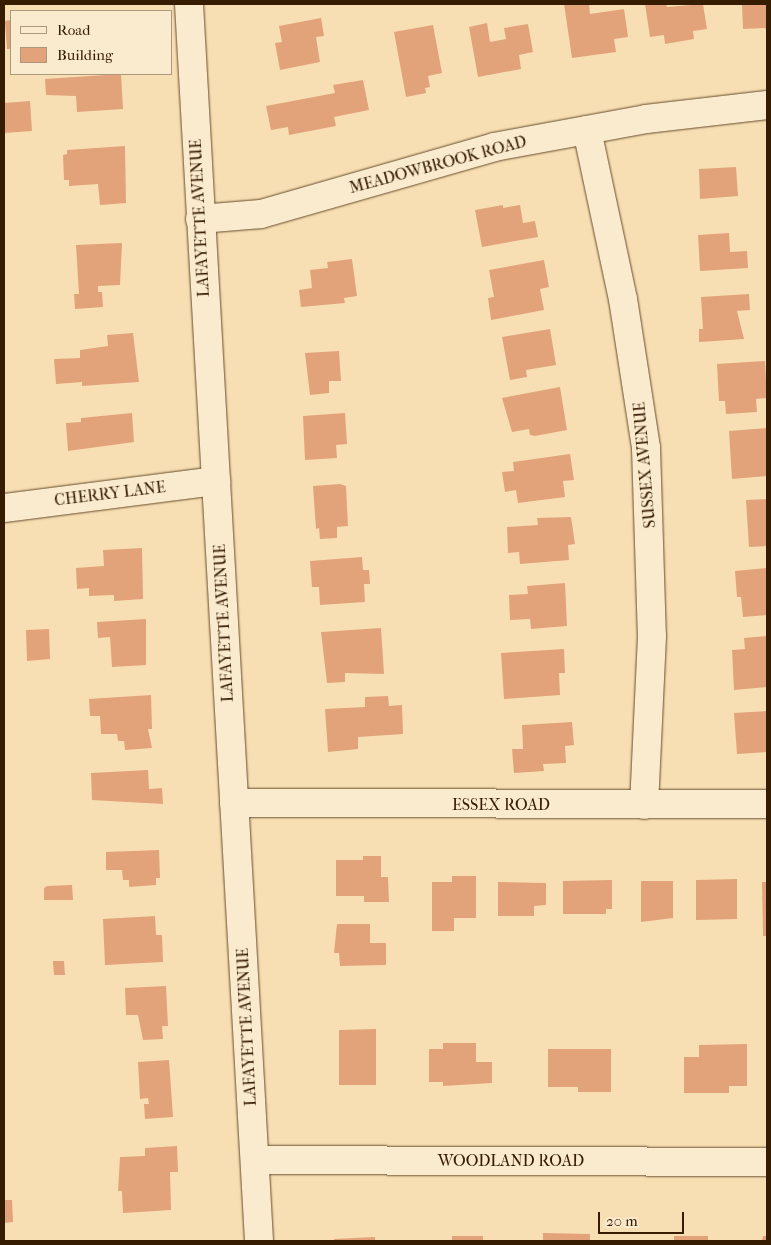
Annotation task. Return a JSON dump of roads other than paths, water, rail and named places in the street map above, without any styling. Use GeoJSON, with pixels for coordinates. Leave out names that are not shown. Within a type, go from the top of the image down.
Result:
{"type":"FeatureCollection","features":[{"type":"Feature","properties":{"kind":"street","name":"LAFAYETTE AVENUE"},"geometry":{"type":"LineString","coordinates":[[189,4],[259,1241]]}},
{"type":"Feature","properties":{"kind":"street","name":"MEADOWBROOK ROAD"},"geometry":{"type":"LineString","coordinates":[[200,218],[261,214],[494,147],[704,111],[767,105]]}},
{"type":"Feature","properties":{"kind":"street","name":"SUSSEX AVENUE"},"geometry":{"type":"LineString","coordinates":[[587,130],[625,307],[646,448],[652,636],[644,805]]}},
{"type":"Feature","properties":{"kind":"street","name":"CHERRY LANE"},"geometry":{"type":"LineString","coordinates":[[4,508],[216,481]]}},
{"type":"Feature","properties":{"kind":"street","name":"ESSEX ROAD"},"geometry":{"type":"LineString","coordinates":[[234,803],[767,804]]}},
{"type":"Feature","properties":{"kind":"street","name":"WOODLAND ROAD"},"geometry":{"type":"LineString","coordinates":[[255,1160],[767,1162]]}}]}
